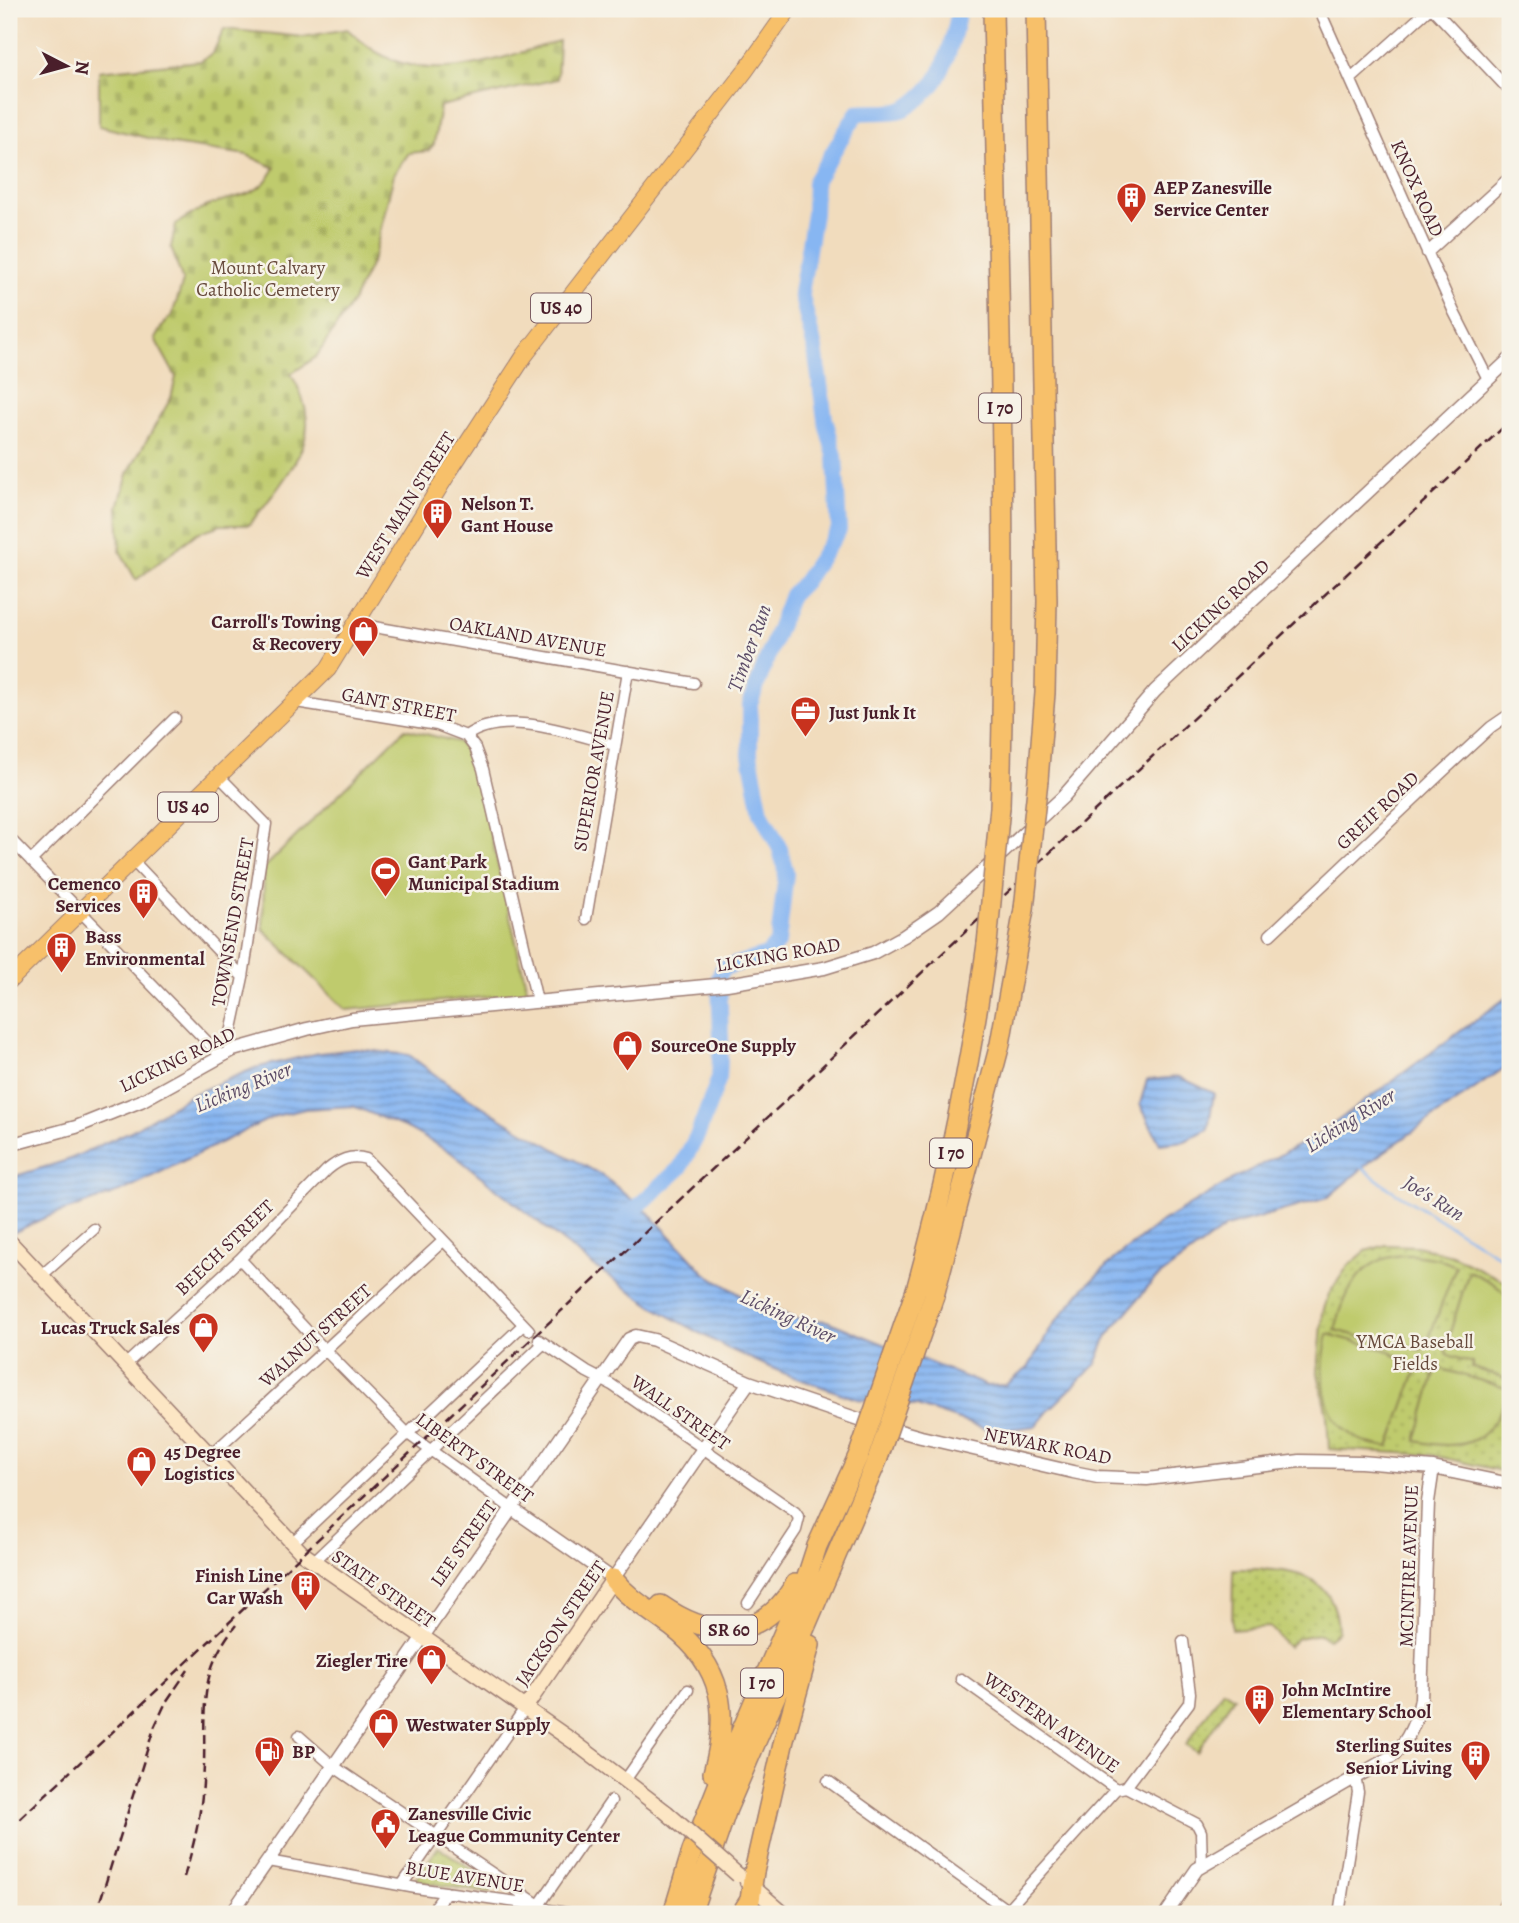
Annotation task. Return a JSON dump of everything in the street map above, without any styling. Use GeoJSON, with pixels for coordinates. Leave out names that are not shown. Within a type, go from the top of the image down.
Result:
{"type":"FeatureCollection","features":[{"type":"Feature","properties":{"kind":"highway","name":"I 70"},"geometry":{"type":"LineString","coordinates":[[925,1293],[963,1096],[987,944],[1000,807],[1003,704],[1002,475],[993,9]]}},
{"type":"Feature","properties":{"kind":"highway","name":"I 70"},"geometry":{"type":"LineString","coordinates":[[691,1914],[727,1809],[840,1549],[925,1293],[1000,1044],[1024,909],[1045,693],[1047,601],[1036,9]]}},
{"type":"Feature","properties":{"kind":"highway","name":"I 70"},"geometry":{"type":"LineString","coordinates":[[673,1914],[692,1851],[805,1583],[817,1546],[869,1456]]}},
{"type":"Feature","properties":{"kind":"highway","name":"SR 60"},"geometry":{"type":"LineString","coordinates":[[614,1579],[631,1584],[689,1622],[708,1628],[740,1629],[771,1615],[788,1596],[817,1546]]}},
{"type":"Feature","properties":{"kind":"highway"},"geometry":{"type":"LineString","coordinates":[[741,1914],[750,1900],[745,1881],[803,1667],[832,1584],[840,1549]]}},
{"type":"Feature","properties":{"kind":"highway"},"geometry":{"type":"LineString","coordinates":[[614,1579],[625,1594],[688,1640],[710,1668],[717,1686],[722,1729],[719,1751],[692,1851]]}},
{"type":"Feature","properties":{"kind":"main road","name":"WEST MAIN STREET"},"geometry":{"type":"LineString","coordinates":[[9,981],[328,669],[450,470],[525,355],[745,71],[789,9]]}},
{"type":"Feature","properties":{"kind":"main road","name":"STATE STREET"},"geometry":{"type":"LineString","coordinates":[[9,1241],[292,1544],[313,1562],[626,1779],[784,1914]]}},
{"type":"Feature","properties":{"kind":"main road","name":"JACKSON STREET"},"geometry":{"type":"LineString","coordinates":[[525,1708],[614,1579]]}},
{"type":"Feature","properties":{"kind":"main road"},"geometry":{"type":"LineString","coordinates":[[1503,1914],[1510,1898]]}},
{"type":"Feature","properties":{"kind":"street","name":"KNOX ROAD"},"geometry":{"type":"LineString","coordinates":[[1319,9],[1427,253],[1488,379]]}},
{"type":"Feature","properties":{"kind":"street"},"geometry":{"type":"LineString","coordinates":[[1351,79],[1431,9],[1510,91]]}},
{"type":"Feature","properties":{"kind":"street"},"geometry":{"type":"LineString","coordinates":[[1427,253],[1510,177]]}},
{"type":"Feature","properties":{"kind":"street","name":"LICKING ROAD"},"geometry":{"type":"LineString","coordinates":[[15,1143],[76,1127],[141,1101],[233,1050],[307,1028],[352,1020],[727,984],[824,968],[873,953],[939,912],[1063,797],[1155,691],[1510,359]]}},
{"type":"Feature","properties":{"kind":"street","name":"OAKLAND AVENUE"},"geometry":{"type":"LineString","coordinates":[[357,624],[694,683]]}},
{"type":"Feature","properties":{"kind":"street","name":"SUPERIOR AVENUE"},"geometry":{"type":"LineString","coordinates":[[586,919],[628,671]]}},
{"type":"Feature","properties":{"kind":"street","name":"GANT STREET"},"geometry":{"type":"LineString","coordinates":[[296,702],[437,725],[466,736],[488,724],[514,723],[615,745]]}},
{"type":"Feature","properties":{"kind":"street","name":"GREIF ROAD"},"geometry":{"type":"LineString","coordinates":[[1270,935],[1438,776],[1510,714]]}},
{"type":"Feature","properties":{"kind":"street"},"geometry":{"type":"LineString","coordinates":[[31,861],[174,718]]}},
{"type":"Feature","properties":{"kind":"street"},"geometry":{"type":"LineString","coordinates":[[466,736],[475,748],[483,769],[537,1001]]}},
{"type":"Feature","properties":{"kind":"street","name":"TOWNSEND STREET"},"geometry":{"type":"LineString","coordinates":[[220,776],[266,824],[243,977],[230,1038],[233,1050]]}},
{"type":"Feature","properties":{"kind":"street"},"geometry":{"type":"LineString","coordinates":[[12,841],[221,1056]]}},
{"type":"Feature","properties":{"kind":"street"},"geometry":{"type":"LineString","coordinates":[[133,861],[243,977]]}},
{"type":"Feature","properties":{"kind":"street","name":"BEECH STREET"},"geometry":{"type":"LineString","coordinates":[[124,1366],[240,1259],[337,1162],[350,1157],[366,1159],[443,1241]]}},
{"type":"Feature","properties":{"kind":"street"},"geometry":{"type":"LineString","coordinates":[[41,1276],[94,1229]]}},
{"type":"Feature","properties":{"kind":"street"},"geometry":{"type":"LineString","coordinates":[[292,1544],[408,1434],[526,1328],[443,1241]]}},
{"type":"Feature","properties":{"kind":"street","name":"WALNUT STREET"},"geometry":{"type":"LineString","coordinates":[[211,1455],[443,1241]]}},
{"type":"Feature","properties":{"kind":"street","name":"LIBERTY STREET"},"geometry":{"type":"LineString","coordinates":[[240,1259],[408,1434],[614,1579]]}},
{"type":"Feature","properties":{"kind":"street","name":"LEE STREET"},"geometry":{"type":"LineString","coordinates":[[231,1914],[600,1379],[629,1339],[636,1336]]}},
{"type":"Feature","properties":{"kind":"street","name":"NEWARK ROAD"},"geometry":{"type":"LineString","coordinates":[[636,1336],[654,1340],[749,1382],[864,1421],[921,1437],[1098,1477],[1175,1477],[1300,1461],[1400,1464],[1510,1484]]}},
{"type":"Feature","properties":{"kind":"street","name":"WALL STREET"},"geometry":{"type":"LineString","coordinates":[[430,1452],[541,1342],[612,1385],[795,1512],[799,1518],[796,1530],[748,1603]]}},
{"type":"Feature","properties":{"kind":"street","name":"JACKSON STREET"},"geometry":{"type":"LineString","coordinates":[[614,1579],[749,1382]]}},
{"type":"Feature","properties":{"kind":"street"},"geometry":{"type":"LineString","coordinates":[[313,1562],[430,1452]]}},
{"type":"Feature","properties":{"kind":"street","name":"MCINTIRE AVENUE"},"geometry":{"type":"LineString","coordinates":[[1166,1914],[1197,1869],[1394,1755],[1405,1744],[1419,1709],[1423,1679],[1428,1502],[1433,1468]]}},
{"type":"Feature","properties":{"kind":"street"},"geometry":{"type":"LineString","coordinates":[[828,1782],[1005,1912],[1121,1788],[1189,1703],[1191,1693],[1183,1641]]}},
{"type":"Feature","properties":{"kind":"street","name":"WESTERN AVENUE"},"geometry":{"type":"LineString","coordinates":[[961,1679],[1121,1788],[1197,1824],[1201,1832],[1202,1866]]}},
{"type":"Feature","properties":{"kind":"street"},"geometry":{"type":"LineString","coordinates":[[626,1779],[688,1690]]}},
{"type":"Feature","properties":{"kind":"street","name":"JACKSON STREET"},"geometry":{"type":"LineString","coordinates":[[402,1885],[525,1708]]}},
{"type":"Feature","properties":{"kind":"street"},"geometry":{"type":"LineString","coordinates":[[299,1735],[333,1766],[436,1836],[536,1910],[611,1801]]}},
{"type":"Feature","properties":{"kind":"street"},"geometry":{"type":"LineString","coordinates":[[1339,1914],[1358,1792],[1355,1777]]}},
{"type":"Feature","properties":{"kind":"street","name":"BLUE AVENUE"},"geometry":{"type":"LineString","coordinates":[[268,1861],[536,1910],[573,1914]]}},
{"type":"Feature","properties":{"kind":"street"},"geometry":{"type":"LineString","coordinates":[[430,1914],[446,1892]]}},
{"type":"Feature","properties":{"kind":"green space","name":"Mount Calvary Catholic Cemetery"},"geometry":{"type":"Polygon","coordinates":[[[224,29],[303,37],[347,29],[382,55],[403,64],[425,68],[471,65],[559,41],[557,79],[440,106],[434,144],[428,151],[409,153],[394,174],[374,257],[353,301],[316,357],[291,374],[302,396],[307,421],[302,448],[295,462],[249,525],[221,525],[197,533],[136,580],[120,551],[118,507],[129,471],[171,398],[176,377],[155,339],[172,315],[183,282],[171,247],[176,224],[210,205],[254,191],[275,168],[247,155],[172,144],[99,126],[99,71],[200,61],[213,53],[224,29]]]}},
{"type":"Feature","properties":{"kind":"green space","name":"Gant Park Municipal Stadium"},"geometry":{"type":"Polygon","coordinates":[[[405,729],[458,742],[473,759],[528,993],[346,1010],[263,929],[264,868],[405,729]]]}},
{"type":"Feature","properties":{"kind":"green space","name":"YMCA Baseball Fields"},"geometry":{"type":"Polygon","coordinates":[[[1386,1245],[1417,1246],[1452,1255],[1510,1284],[1510,1473],[1432,1455],[1329,1449],[1327,1415],[1318,1373],[1323,1312],[1329,1294],[1348,1266],[1366,1251],[1386,1245]]]}},
{"type":"Feature","properties":{"kind":"green space"},"geometry":{"type":"Polygon","coordinates":[[[1413,1255],[1439,1259],[1456,1266],[1426,1346],[1421,1350],[1393,1343],[1392,1345],[1335,1330],[1345,1300],[1359,1276],[1381,1260],[1413,1255]]]}},
{"type":"Feature","properties":{"kind":"green space"},"geometry":{"type":"Polygon","coordinates":[[[1469,1271],[1493,1283],[1510,1298],[1510,1380],[1471,1367],[1473,1363],[1448,1355],[1445,1349],[1469,1271]]]}},
{"type":"Feature","properties":{"kind":"green space"},"geometry":{"type":"Polygon","coordinates":[[[1328,1334],[1393,1352],[1393,1355],[1408,1359],[1408,1364],[1416,1371],[1389,1447],[1367,1443],[1350,1434],[1338,1423],[1325,1391],[1323,1373],[1328,1334]]]}},
{"type":"Feature","properties":{"kind":"green space"},"geometry":{"type":"Polygon","coordinates":[[[1442,1369],[1509,1389],[1495,1421],[1476,1439],[1464,1444],[1416,1441],[1435,1373],[1442,1369]]]}},
{"type":"Feature","properties":{"kind":"green space"},"geometry":{"type":"Polygon","coordinates":[[[1233,1569],[1287,1572],[1317,1583],[1328,1594],[1335,1610],[1338,1631],[1328,1639],[1320,1634],[1297,1638],[1288,1647],[1269,1627],[1232,1630],[1233,1569]]]}},
{"type":"Feature","properties":{"kind":"green space"},"geometry":{"type":"Polygon","coordinates":[[[1223,1690],[1234,1697],[1197,1752],[1186,1745],[1223,1690]]]}},
{"type":"Feature","properties":{"kind":"green space"},"geometry":{"type":"Polygon","coordinates":[[[438,1847],[495,1884],[489,1893],[415,1881],[438,1847]]]}},
{"type":"Feature","properties":{"kind":"water","name":"Licking River"},"geometry":{"type":"Polygon","coordinates":[[[1510,995],[1510,1064],[1371,1161],[1327,1198],[1226,1227],[1153,1281],[1107,1336],[1096,1364],[1036,1426],[992,1431],[917,1406],[857,1399],[788,1375],[727,1348],[662,1312],[595,1267],[453,1154],[409,1129],[353,1106],[305,1109],[275,1116],[122,1191],[44,1218],[9,1235],[9,1178],[68,1160],[131,1131],[191,1095],[255,1068],[319,1053],[357,1049],[409,1055],[450,1086],[504,1120],[603,1176],[650,1214],[705,1273],[741,1295],[795,1319],[827,1321],[987,1386],[1005,1385],[1028,1368],[1053,1325],[1084,1288],[1114,1259],[1160,1223],[1235,1178],[1317,1136],[1510,995]]]}},
{"type":"Feature","properties":{"kind":"water"},"geometry":{"type":"Polygon","coordinates":[[[1179,1077],[1214,1093],[1208,1129],[1185,1141],[1160,1144],[1140,1104],[1147,1080],[1179,1077]]]}},
{"type":"Feature","properties":{"kind":"waterway","name":"Timber Run"},"geometry":{"type":"LineString","coordinates":[[624,1219],[680,1168],[698,1134],[719,1078],[719,977],[723,968],[767,955],[778,942],[786,873],[780,849],[761,812],[750,755],[750,704],[791,595],[804,582],[839,530],[835,456],[825,419],[815,349],[801,293],[814,214],[815,181],[857,113],[901,110],[915,102],[932,86],[947,57],[958,9]]}},
{"type":"Feature","properties":{"kind":"waterway","name":"Joe's Run"},"geometry":{"type":"LineString","coordinates":[[1361,1167],[1390,1189],[1510,1265]]}},
{"type":"Feature","properties":{"kind":"railway"},"geometry":{"type":"LineString","coordinates":[[9,1829],[1510,421]]}},
{"type":"Feature","properties":{"kind":"railway"},"geometry":{"type":"LineString","coordinates":[[184,1877],[201,1807],[208,1682],[222,1644],[236,1625]]}},
{"type":"Feature","properties":{"kind":"railway"},"geometry":{"type":"LineString","coordinates":[[96,1914],[154,1728],[166,1702],[188,1670]]}},
{"type":"Feature","properties":{"kind":"place","name":"AEP Zanesville Service Center"},"geometry":{"type":"Point","coordinates":[1131,225]}},
{"type":"Feature","properties":{"kind":"place","name":"Nelson T. Gant House"},"geometry":{"type":"Point","coordinates":[438,541]}},
{"type":"Feature","properties":{"kind":"place","name":"Carroll's Towing & Recovery"},"geometry":{"type":"Point","coordinates":[364,659]}},
{"type":"Feature","properties":{"kind":"place","name":"Just Junk It"},"geometry":{"type":"Point","coordinates":[806,739]}},
{"type":"Feature","properties":{"kind":"place","name":"Gant Park Municipal Stadium"},"geometry":{"type":"Point","coordinates":[385,899]}},
{"type":"Feature","properties":{"kind":"place","name":"Cemenco Services"},"geometry":{"type":"Point","coordinates":[144,921]}},
{"type":"Feature","properties":{"kind":"place","name":"Bass Environmental"},"geometry":{"type":"Point","coordinates":[62,974]}},
{"type":"Feature","properties":{"kind":"place","name":"SourceOne Supply"},"geometry":{"type":"Point","coordinates":[628,1072]}},
{"type":"Feature","properties":{"kind":"place","name":"Lucas Truck Sales"},"geometry":{"type":"Point","coordinates":[203,1354]}},
{"type":"Feature","properties":{"kind":"place","name":"45 Degree Logistics"},"geometry":{"type":"Point","coordinates":[141,1489]}},
{"type":"Feature","properties":{"kind":"place","name":"Finish Line Car Wash"},"geometry":{"type":"Point","coordinates":[306,1613]}},
{"type":"Feature","properties":{"kind":"place","name":"Ziegler Tire"},"geometry":{"type":"Point","coordinates":[431,1687]}},
{"type":"Feature","properties":{"kind":"place","name":"John McIntire Elementary School"},"geometry":{"type":"Point","coordinates":[1259,1727]}},
{"type":"Feature","properties":{"kind":"place","name":"Westwater Supply"},"geometry":{"type":"Point","coordinates":[383,1751]}},
{"type":"Feature","properties":{"kind":"place","name":"BP"},"geometry":{"type":"Point","coordinates":[269,1778]}},
{"type":"Feature","properties":{"kind":"place","name":"Sterling Suites Senior Living"},"geometry":{"type":"Point","coordinates":[1475,1783]}},
{"type":"Feature","properties":{"kind":"place","name":"Zanesville Civic League Community Center"},"geometry":{"type":"Point","coordinates":[385,1851]}}]}
